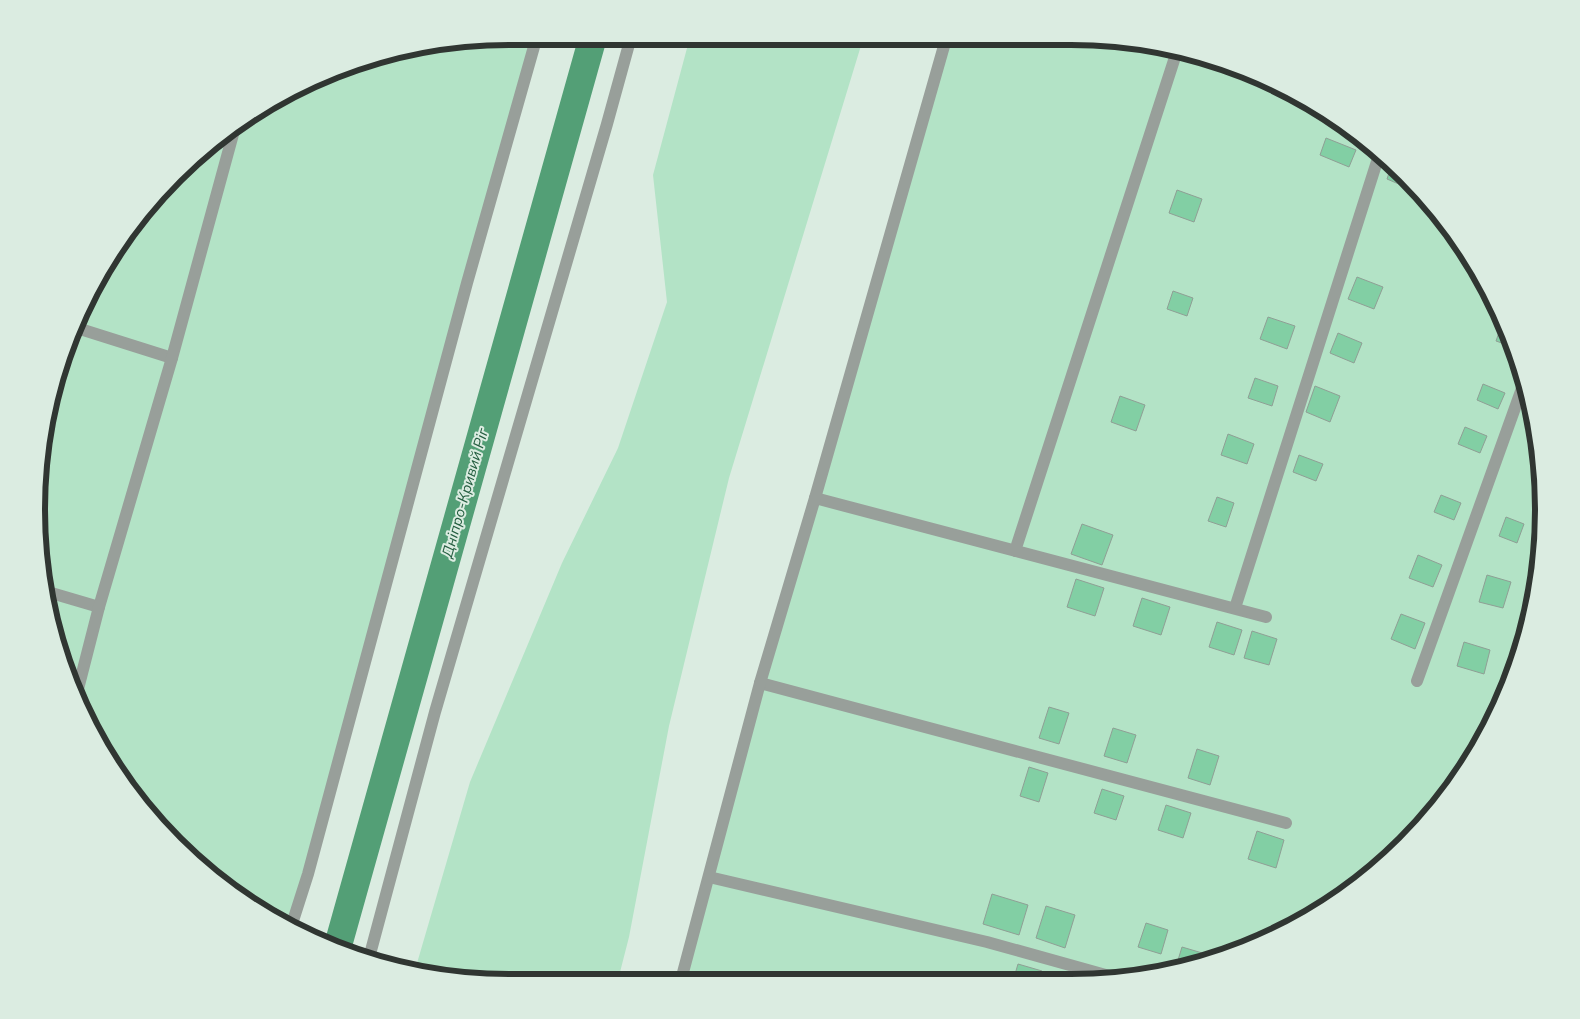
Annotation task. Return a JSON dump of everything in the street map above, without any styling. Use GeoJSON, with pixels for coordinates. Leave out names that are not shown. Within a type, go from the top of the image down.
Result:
{"type":"FeatureCollection","features":[{"type":"Feature","properties":{"kind":"street"},"geometry":{"type":"LineString","coordinates":[[293,920],[308,874],[464,293],[535,45]]}},
{"type":"Feature","properties":{"kind":"street"},"geometry":{"type":"LineString","coordinates":[[371,952],[435,712],[629,45]]}},
{"type":"Feature","properties":{"kind":"street"},"geometry":{"type":"LineString","coordinates":[[683,974],[760,683],[815,498],[944,45]]}},
{"type":"Feature","properties":{"kind":"street"},"geometry":{"type":"LineString","coordinates":[[1015,551],[1175,57]]}},
{"type":"Feature","properties":{"kind":"street"},"geometry":{"type":"LineString","coordinates":[[79,685],[99,607],[172,358],[232,137]]}},
{"type":"Feature","properties":{"kind":"street"},"geometry":{"type":"LineString","coordinates":[[1235,608],[1377,160]]}},
{"type":"Feature","properties":{"kind":"street"},"geometry":{"type":"LineString","coordinates":[[81,329],[172,358]]}},
{"type":"Feature","properties":{"kind":"street"},"geometry":{"type":"LineString","coordinates":[[1417,681],[1520,394]]}},
{"type":"Feature","properties":{"kind":"street"},"geometry":{"type":"LineString","coordinates":[[815,498],[1266,617]]}},
{"type":"Feature","properties":{"kind":"street"},"geometry":{"type":"LineString","coordinates":[[53,593],[99,607]]}},
{"type":"Feature","properties":{"kind":"street"},"geometry":{"type":"LineString","coordinates":[[760,683],[1286,823]]}},
{"type":"Feature","properties":{"kind":"street"},"geometry":{"type":"LineString","coordinates":[[708,877],[987,942],[1099,973]]}},
{"type":"Feature","properties":{"kind":"green space"},"geometry":{"type":"Polygon","coordinates":[[[535,45],[293,920],[251,896],[227,878],[203,859],[160,816],[123,768],[107,742],[80,687],[61,630],[54,600],[46,540],[46,479],[54,419],[61,389],[80,332],[107,277],[123,251],[160,203],[181,181],[203,160],[251,123],[277,107],[332,80],[389,61],[449,49],[479,46],[535,45]]]}},
{"type":"Feature","properties":{"kind":"green space"},"geometry":{"type":"Polygon","coordinates":[[[688,45],[861,45],[729,478],[669,726],[629,937],[620,974],[479,973],[417,964],[470,782],[562,563],[618,448],[667,302],[653,175],[688,45]]]}},
{"type":"Feature","properties":{"kind":"green space"},"geometry":{"type":"Polygon","coordinates":[[[944,45],[1101,46],[1161,54],[1191,61],[1248,80],[1303,107],[1329,123],[1377,160],[1420,203],[1439,227],[1457,251],[1487,304],[1500,332],[1519,389],[1531,449],[1534,479],[1535,510],[1531,570],[1519,630],[1510,659],[1500,687],[1473,742],[1457,768],[1420,816],[1377,859],[1329,896],[1303,912],[1248,939],[1191,958],[1161,965],[1101,973],[1070,974],[683,974],[944,45]]]}},
{"type":"Feature","properties":{"kind":"building"},"geometry":{"type":"Polygon","coordinates":[[[1326,138],[1356,150],[1349,167],[1320,155],[1326,138]]]}},
{"type":"Feature","properties":{"kind":"building"},"geometry":{"type":"Polygon","coordinates":[[[1389,172],[1404,186],[1387,179],[1389,172]]]}},
{"type":"Feature","properties":{"kind":"building"},"geometry":{"type":"Polygon","coordinates":[[[1177,190],[1202,199],[1194,222],[1169,213],[1177,190]]]}},
{"type":"Feature","properties":{"kind":"building"},"geometry":{"type":"Polygon","coordinates":[[[1357,277],[1383,287],[1374,309],[1348,299],[1357,277]]]}},
{"type":"Feature","properties":{"kind":"building"},"geometry":{"type":"Polygon","coordinates":[[[1173,291],[1193,298],[1187,316],[1167,309],[1173,291]]]}},
{"type":"Feature","properties":{"kind":"building"},"geometry":{"type":"Polygon","coordinates":[[[1268,317],[1295,326],[1287,349],[1260,339],[1268,317]]]}},
{"type":"Feature","properties":{"kind":"building"},"geometry":{"type":"Polygon","coordinates":[[[1500,331],[1504,344],[1496,341],[1500,331]]]}},
{"type":"Feature","properties":{"kind":"building"},"geometry":{"type":"Polygon","coordinates":[[[1338,333],[1362,343],[1354,363],[1330,353],[1338,333]]]}},
{"type":"Feature","properties":{"kind":"building"},"geometry":{"type":"Polygon","coordinates":[[[1255,378],[1278,386],[1272,406],[1248,398],[1255,378]]]}},
{"type":"Feature","properties":{"kind":"building"},"geometry":{"type":"Polygon","coordinates":[[[1483,384],[1505,393],[1498,409],[1477,400],[1483,384]]]}},
{"type":"Feature","properties":{"kind":"building"},"geometry":{"type":"Polygon","coordinates":[[[1315,386],[1340,396],[1330,422],[1306,412],[1315,386]]]}},
{"type":"Feature","properties":{"kind":"building"},"geometry":{"type":"Polygon","coordinates":[[[1120,396],[1145,405],[1136,431],[1111,422],[1120,396]]]}},
{"type":"Feature","properties":{"kind":"building"},"geometry":{"type":"Polygon","coordinates":[[[1465,427],[1487,436],[1480,453],[1458,444],[1465,427]]]}},
{"type":"Feature","properties":{"kind":"building"},"geometry":{"type":"Polygon","coordinates":[[[1228,434],[1254,444],[1247,464],[1221,455],[1228,434]]]}},
{"type":"Feature","properties":{"kind":"building"},"geometry":{"type":"Polygon","coordinates":[[[1299,455],[1323,464],[1316,481],[1293,472],[1299,455]]]}},
{"type":"Feature","properties":{"kind":"building"},"geometry":{"type":"Polygon","coordinates":[[[1441,495],[1461,503],[1454,520],[1434,512],[1441,495]]]}},
{"type":"Feature","properties":{"kind":"building"},"geometry":{"type":"Polygon","coordinates":[[[1217,497],[1234,503],[1226,527],[1208,521],[1217,497]]]}},
{"type":"Feature","properties":{"kind":"building"},"geometry":{"type":"Polygon","coordinates":[[[1506,517],[1524,524],[1517,543],[1499,536],[1506,517]]]}},
{"type":"Feature","properties":{"kind":"building"},"geometry":{"type":"Polygon","coordinates":[[[1082,524],[1113,535],[1102,565],[1071,554],[1082,524]]]}},
{"type":"Feature","properties":{"kind":"building"},"geometry":{"type":"Polygon","coordinates":[[[1418,555],[1442,565],[1433,587],[1409,578],[1418,555]]]}},
{"type":"Feature","properties":{"kind":"building"},"geometry":{"type":"Polygon","coordinates":[[[1487,575],[1511,582],[1503,608],[1479,602],[1487,575]]]}},
{"type":"Feature","properties":{"kind":"building"},"geometry":{"type":"Polygon","coordinates":[[[1076,579],[1104,588],[1095,616],[1067,607],[1076,579]]]}},
{"type":"Feature","properties":{"kind":"building"},"geometry":{"type":"Polygon","coordinates":[[[1142,598],[1170,607],[1161,635],[1133,626],[1142,598]]]}},
{"type":"Feature","properties":{"kind":"building"},"geometry":{"type":"Polygon","coordinates":[[[1401,614],[1425,623],[1415,649],[1391,639],[1401,614]]]}},
{"type":"Feature","properties":{"kind":"building"},"geometry":{"type":"Polygon","coordinates":[[[1217,622],[1242,630],[1234,655],[1209,647],[1217,622]]]}},
{"type":"Feature","properties":{"kind":"building"},"geometry":{"type":"Polygon","coordinates":[[[1252,631],[1277,639],[1269,665],[1244,658],[1252,631]]]}},
{"type":"Feature","properties":{"kind":"building"},"geometry":{"type":"Polygon","coordinates":[[[1464,642],[1490,650],[1484,674],[1457,666],[1464,642]]]}},
{"type":"Feature","properties":{"kind":"building"},"geometry":{"type":"Polygon","coordinates":[[[1049,707],[1069,713],[1059,744],[1039,738],[1049,707]]]}},
{"type":"Feature","properties":{"kind":"building"},"geometry":{"type":"Polygon","coordinates":[[[1113,728],[1136,735],[1127,763],[1104,756],[1113,728]]]}},
{"type":"Feature","properties":{"kind":"building"},"geometry":{"type":"Polygon","coordinates":[[[1197,749],[1219,756],[1210,785],[1188,778],[1197,749]]]}},
{"type":"Feature","properties":{"kind":"building"},"geometry":{"type":"Polygon","coordinates":[[[1029,767],[1048,773],[1039,802],[1020,796],[1029,767]]]}},
{"type":"Feature","properties":{"kind":"building"},"geometry":{"type":"Polygon","coordinates":[[[1102,789],[1124,796],[1116,820],[1094,813],[1102,789]]]}},
{"type":"Feature","properties":{"kind":"building"},"geometry":{"type":"Polygon","coordinates":[[[1166,805],[1191,813],[1183,838],[1158,830],[1166,805]]]}},
{"type":"Feature","properties":{"kind":"building"},"geometry":{"type":"Polygon","coordinates":[[[1257,831],[1284,840],[1276,868],[1248,859],[1257,831]]]}},
{"type":"Feature","properties":{"kind":"building"},"geometry":{"type":"Polygon","coordinates":[[[992,894],[1028,905],[1019,935],[983,924],[992,894]]]}},
{"type":"Feature","properties":{"kind":"building"},"geometry":{"type":"Polygon","coordinates":[[[1046,906],[1075,915],[1065,948],[1036,938],[1046,906]]]}},
{"type":"Feature","properties":{"kind":"building"},"geometry":{"type":"Polygon","coordinates":[[[1146,923],[1168,930],[1161,954],[1138,947],[1146,923]]]}},
{"type":"Feature","properties":{"kind":"building"},"geometry":{"type":"Polygon","coordinates":[[[1182,947],[1205,954],[1191,958],[1178,961],[1182,947]]]}},
{"type":"Feature","properties":{"kind":"building"},"geometry":{"type":"Polygon","coordinates":[[[1018,964],[1042,971],[1041,974],[1015,974],[1018,964]]]}},
{"type":"Feature","properties":{"kind":"waterway","name":"Дніпро-Кривий Ріг"},"geometry":{"type":"LineString","coordinates":[[339,942],[591,45]]}}]}
